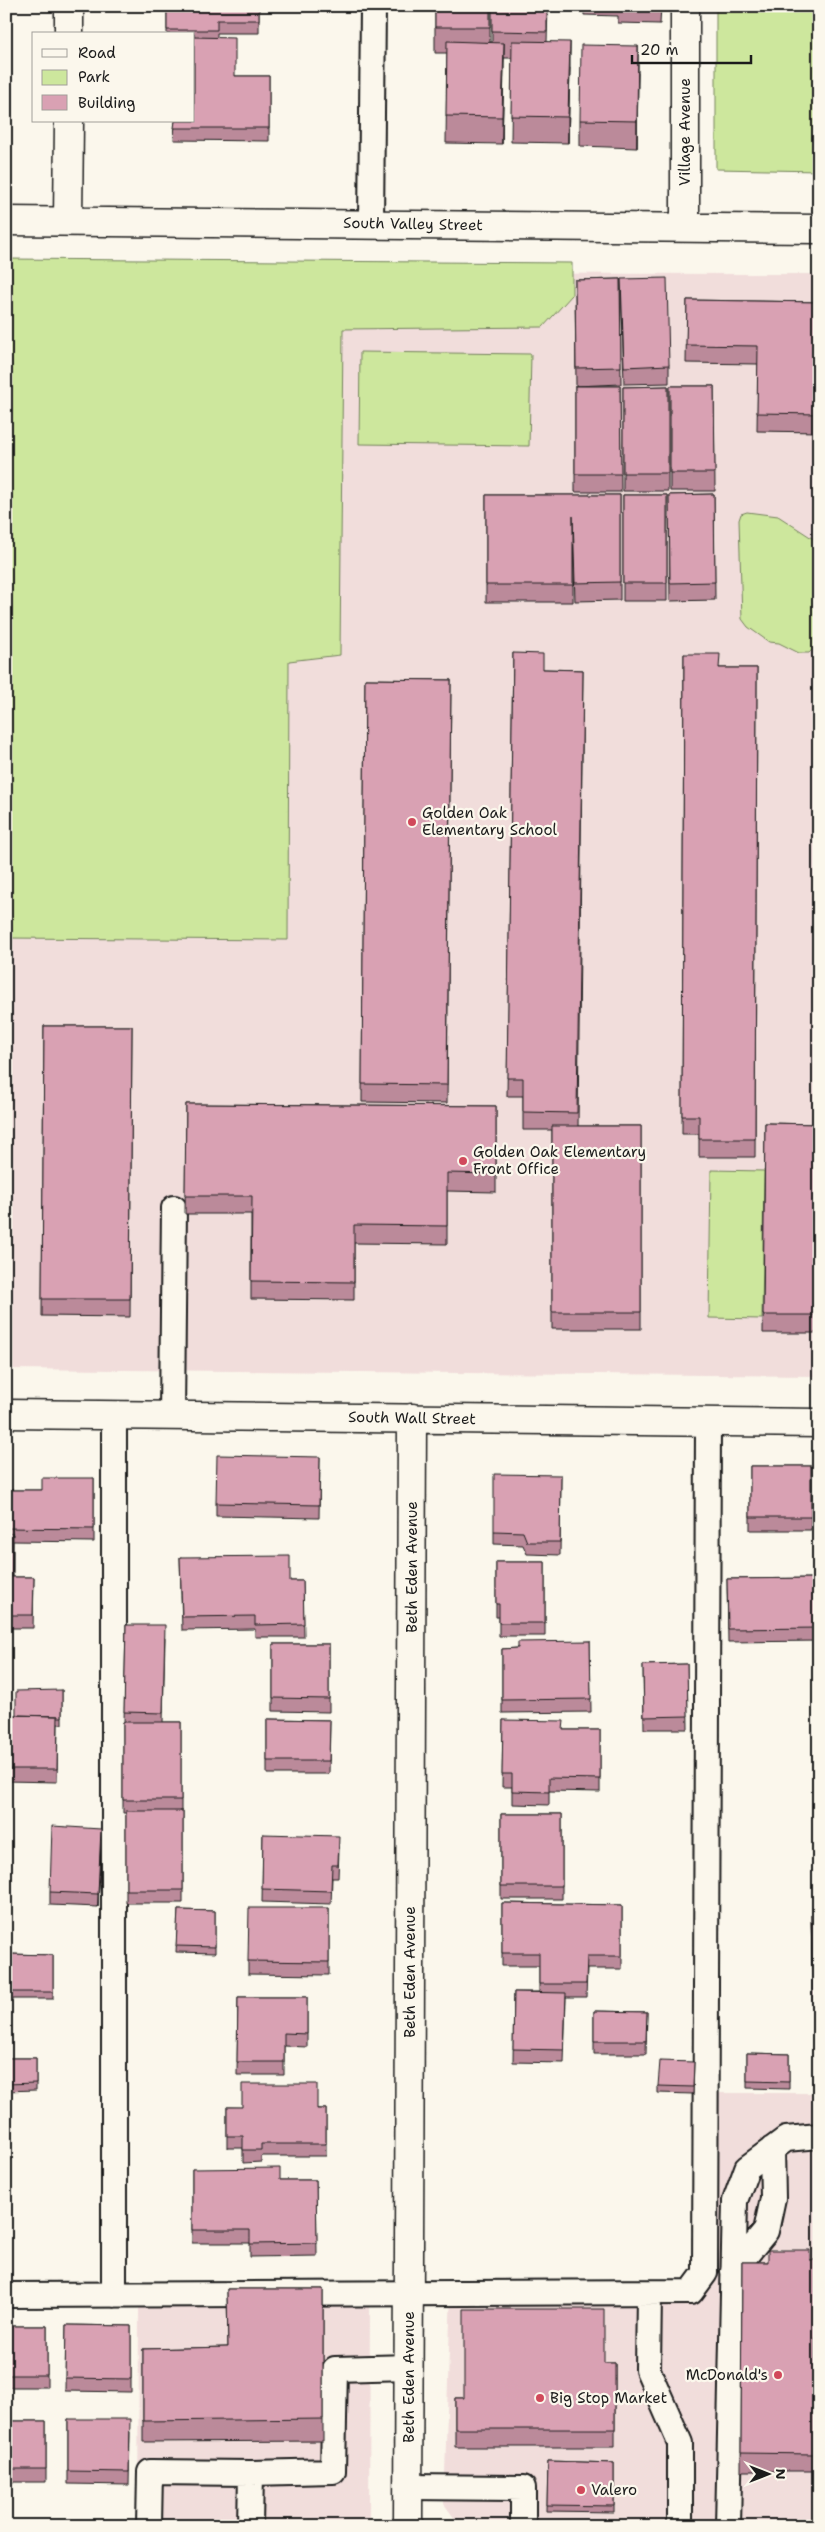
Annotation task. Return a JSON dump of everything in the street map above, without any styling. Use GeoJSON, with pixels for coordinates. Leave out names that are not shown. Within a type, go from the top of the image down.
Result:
{"type":"FeatureCollection","features":[{"type":"Feature","properties":{"kind":"street"},"geometry":{"type":"LineString","coordinates":[[69,6],[69,32]]}},
{"type":"Feature","properties":{"kind":"street","name":"Village Avenue"},"geometry":{"type":"LineString","coordinates":[[685,6],[685,227]]}},
{"type":"Feature","properties":{"kind":"street"},"geometry":{"type":"LineString","coordinates":[[68,221],[69,122]]}},
{"type":"Feature","properties":{"kind":"street","name":"South Valley Street"},"geometry":{"type":"LineString","coordinates":[[6,221],[819,229]]}},
{"type":"Feature","properties":{"kind":"street","name":"South Wall Street"},"geometry":{"type":"LineString","coordinates":[[6,1414],[819,1423]]}},
{"type":"Feature","properties":{"kind":"street","name":"Beth Eden Avenue"},"geometry":{"type":"LineString","coordinates":[[408,2526],[412,1418]]}},
{"type":"Feature","properties":{"kind":"lane"},"geometry":{"type":"LineString","coordinates":[[371,224],[373,6]]}},
{"type":"Feature","properties":{"kind":"lane"},"geometry":{"type":"LineString","coordinates":[[172,1416],[174,1208]]}},
{"type":"Feature","properties":{"kind":"lane"},"geometry":{"type":"LineString","coordinates":[[114,1415],[114,2295]]}},
{"type":"Feature","properties":{"kind":"lane"},"geometry":{"type":"LineString","coordinates":[[6,2295],[691,2292],[704,2273],[708,1422]]}},
{"type":"Feature","properties":{"kind":"lane"},"geometry":{"type":"LineString","coordinates":[[728,2526],[735,2201],[747,2168],[786,2139],[819,2136]]}},
{"type":"Feature","properties":{"kind":"lane"},"geometry":{"type":"LineString","coordinates":[[733,2271],[766,2231],[773,2198],[772,2150]]}},
{"type":"Feature","properties":{"kind":"lane"},"geometry":{"type":"LineString","coordinates":[[648,2293],[648,2370],[680,2443],[680,2526]]}},
{"type":"Feature","properties":{"kind":"lane"},"geometry":{"type":"LineString","coordinates":[[149,2526],[150,2472],[251,2473],[332,2471],[335,2369],[409,2367]]}},
{"type":"Feature","properties":{"kind":"lane"},"geometry":{"type":"LineString","coordinates":[[250,2526],[251,2473]]}},
{"type":"Feature","properties":{"kind":"lane"},"geometry":{"type":"LineString","coordinates":[[408,2486],[524,2488],[523,2526]]}},
{"type":"Feature","properties":{"kind":"shaded area","name":"Golden Oak Elementary School"},"geometry":{"type":"Polygon","coordinates":[[[6,273],[819,274],[819,1376],[6,1369],[6,273]]]}},
{"type":"Feature","properties":{"kind":"shaded area"},"geometry":{"type":"Polygon","coordinates":[[[716,2093],[819,2093],[819,2526],[460,2526],[444,2504],[451,2290],[707,2284],[716,2093]]]}},
{"type":"Feature","properties":{"kind":"shaded area"},"geometry":{"type":"Polygon","coordinates":[[[139,2303],[370,2303],[369,2526],[138,2526],[139,2303]]]}},
{"type":"Feature","properties":{"kind":"green space"},"geometry":{"type":"Polygon","coordinates":[[[716,6],[819,6],[819,171],[716,169],[716,6]]]}},
{"type":"Feature","properties":{"kind":"green space"},"geometry":{"type":"Polygon","coordinates":[[[6,259],[572,263],[572,295],[543,327],[343,329],[340,655],[289,661],[288,940],[6,938],[6,259]]]}},
{"type":"Feature","properties":{"kind":"green space"},"geometry":{"type":"Polygon","coordinates":[[[360,352],[531,354],[529,446],[359,444],[360,352]]]}},
{"type":"Feature","properties":{"kind":"green space"},"geometry":{"type":"Polygon","coordinates":[[[747,512],[778,516],[818,542],[815,565],[818,580],[814,598],[819,612],[816,646],[809,653],[799,653],[779,643],[769,642],[748,627],[742,619],[739,520],[741,514],[747,512]]]}},
{"type":"Feature","properties":{"kind":"green space"},"geometry":{"type":"Polygon","coordinates":[[[711,1170],[764,1171],[762,1319],[709,1318],[711,1170]]]}},
{"type":"Feature","properties":{"kind":"building"},"geometry":{"type":"Polygon","coordinates":[[[167,6],[259,6],[259,20],[217,20],[217,30],[167,30],[167,6]]]}},
{"type":"Feature","properties":{"kind":"building"},"geometry":{"type":"Polygon","coordinates":[[[435,6],[490,6],[490,27],[435,27],[435,6]]]}},
{"type":"Feature","properties":{"kind":"building"},"geometry":{"type":"Polygon","coordinates":[[[492,6],[547,6],[547,32],[492,31],[492,6]]]}},
{"type":"Feature","properties":{"kind":"building"},"geometry":{"type":"Polygon","coordinates":[[[195,37],[235,38],[235,76],[269,76],[269,128],[174,128],[175,122],[195,122],[195,37]]]}},
{"type":"Feature","properties":{"kind":"building"},"geometry":{"type":"Polygon","coordinates":[[[447,41],[504,43],[502,117],[446,116],[447,41]]]}},
{"type":"Feature","properties":{"kind":"building"},"geometry":{"type":"Polygon","coordinates":[[[512,41],[570,42],[568,117],[511,116],[512,41]]]}},
{"type":"Feature","properties":{"kind":"building"},"geometry":{"type":"Polygon","coordinates":[[[581,45],[638,46],[637,121],[580,120],[581,45]]]}},
{"type":"Feature","properties":{"kind":"building"},"geometry":{"type":"Polygon","coordinates":[[[667,278],[669,365],[624,367],[621,279],[667,278]]]}},
{"type":"Feature","properties":{"kind":"building"},"geometry":{"type":"Polygon","coordinates":[[[620,279],[621,367],[576,368],[575,280],[620,279]]]}},
{"type":"Feature","properties":{"kind":"building"},"geometry":{"type":"Polygon","coordinates":[[[687,300],[819,302],[819,414],[757,413],[758,346],[686,345],[687,300]]]}},
{"type":"Feature","properties":{"kind":"building"},"geometry":{"type":"Polygon","coordinates":[[[575,386],[620,386],[621,474],[575,474],[575,386]]]}},
{"type":"Feature","properties":{"kind":"building"},"geometry":{"type":"Polygon","coordinates":[[[668,386],[668,473],[623,473],[623,387],[668,386]]]}},
{"type":"Feature","properties":{"kind":"building"},"geometry":{"type":"Polygon","coordinates":[[[670,386],[714,386],[715,473],[670,473],[670,386]]]}},
{"type":"Feature","properties":{"kind":"building"},"geometry":{"type":"Polygon","coordinates":[[[714,494],[715,582],[670,583],[669,495],[714,494]]]}},
{"type":"Feature","properties":{"kind":"building"},"geometry":{"type":"Polygon","coordinates":[[[486,495],[620,495],[620,582],[575,583],[573,516],[573,585],[486,585],[486,495]]]}},
{"type":"Feature","properties":{"kind":"building"},"geometry":{"type":"Polygon","coordinates":[[[623,495],[667,495],[667,583],[623,583],[623,495]]]}},
{"type":"Feature","properties":{"kind":"building"},"geometry":{"type":"Polygon","coordinates":[[[513,653],[543,654],[543,669],[583,670],[577,1113],[523,1112],[523,1078],[507,1078],[513,653]]]}},
{"type":"Feature","properties":{"kind":"building"},"geometry":{"type":"Polygon","coordinates":[[[684,654],[720,654],[719,668],[757,668],[755,1139],[699,1139],[699,1116],[682,1116],[684,654]]]}},
{"type":"Feature","properties":{"kind":"building"},"geometry":{"type":"Polygon","coordinates":[[[365,679],[451,680],[447,1085],[362,1084],[365,679]]]}},
{"type":"Feature","properties":{"kind":"building"},"geometry":{"type":"Polygon","coordinates":[[[44,1026],[132,1026],[130,1299],[42,1299],[44,1026]]]}},
{"type":"Feature","properties":{"kind":"building"},"geometry":{"type":"Polygon","coordinates":[[[186,1104],[496,1106],[496,1174],[447,1173],[447,1226],[354,1225],[354,1282],[251,1281],[252,1196],[185,1196],[186,1104]]]}},
{"type":"Feature","properties":{"kind":"building"},"geometry":{"type":"Polygon","coordinates":[[[765,1123],[819,1124],[819,1315],[763,1315],[765,1123]]]}},
{"type":"Feature","properties":{"kind":"building"},"geometry":{"type":"Polygon","coordinates":[[[552,1126],[641,1126],[641,1312],[552,1312],[552,1126]]]}},
{"type":"Feature","properties":{"kind":"building"},"geometry":{"type":"Polygon","coordinates":[[[217,1455],[320,1457],[319,1505],[216,1503],[217,1455]]]}},
{"type":"Feature","properties":{"kind":"building"},"geometry":{"type":"Polygon","coordinates":[[[750,1466],[811,1466],[811,1517],[750,1517],[750,1466]]]}},
{"type":"Feature","properties":{"kind":"building"},"geometry":{"type":"Polygon","coordinates":[[[494,1474],[561,1475],[560,1542],[527,1542],[523,1532],[494,1531],[494,1474]]]}},
{"type":"Feature","properties":{"kind":"building"},"geometry":{"type":"Polygon","coordinates":[[[42,1478],[94,1478],[94,1529],[6,1528],[6,1490],[42,1490],[42,1478]]]}},
{"type":"Feature","properties":{"kind":"building"},"geometry":{"type":"Polygon","coordinates":[[[6,1533],[13,1534],[12,1577],[34,1577],[33,1615],[6,1615],[6,1533]]]}},
{"type":"Feature","properties":{"kind":"building"},"geometry":{"type":"Polygon","coordinates":[[[290,1556],[290,1581],[303,1581],[304,1624],[255,1625],[255,1616],[182,1617],[180,1557],[290,1556]]]}},
{"type":"Feature","properties":{"kind":"building"},"geometry":{"type":"Polygon","coordinates":[[[496,1562],[545,1562],[545,1623],[499,1623],[499,1604],[496,1604],[496,1562]]]}},
{"type":"Feature","properties":{"kind":"building"},"geometry":{"type":"Polygon","coordinates":[[[818,1578],[819,1628],[728,1629],[727,1579],[818,1578]]]}},
{"type":"Feature","properties":{"kind":"building"},"geometry":{"type":"Polygon","coordinates":[[[126,1625],[165,1625],[163,1713],[124,1712],[126,1625]]]}},
{"type":"Feature","properties":{"kind":"building"},"geometry":{"type":"Polygon","coordinates":[[[590,1641],[591,1699],[502,1700],[502,1649],[518,1648],[518,1642],[590,1641]]]}},
{"type":"Feature","properties":{"kind":"building"},"geometry":{"type":"Polygon","coordinates":[[[273,1644],[329,1644],[329,1699],[273,1698],[273,1644]]]}},
{"type":"Feature","properties":{"kind":"building"},"geometry":{"type":"Polygon","coordinates":[[[687,1664],[688,1716],[644,1717],[643,1665],[687,1664]]]}},
{"type":"Feature","properties":{"kind":"building"},"geometry":{"type":"Polygon","coordinates":[[[62,1690],[62,1717],[16,1715],[16,1691],[62,1690]]]}},
{"type":"Feature","properties":{"kind":"building"},"geometry":{"type":"Polygon","coordinates":[[[6,1715],[58,1716],[57,1769],[6,1769],[6,1715]]]}},
{"type":"Feature","properties":{"kind":"building"},"geometry":{"type":"Polygon","coordinates":[[[267,1719],[330,1720],[329,1761],[267,1761],[267,1719]]]}},
{"type":"Feature","properties":{"kind":"building"},"geometry":{"type":"Polygon","coordinates":[[[503,1720],[564,1721],[563,1730],[600,1730],[600,1779],[549,1778],[549,1792],[512,1791],[512,1774],[502,1774],[503,1720]]]}},
{"type":"Feature","properties":{"kind":"building"},"geometry":{"type":"Polygon","coordinates":[[[123,1722],[181,1722],[181,1800],[123,1800],[123,1722]]]}},
{"type":"Feature","properties":{"kind":"building"},"geometry":{"type":"Polygon","coordinates":[[[126,1811],[183,1811],[183,1890],[126,1890],[126,1811]]]}},
{"type":"Feature","properties":{"kind":"building"},"geometry":{"type":"Polygon","coordinates":[[[501,1814],[562,1814],[562,1886],[501,1886],[501,1814]]]}},
{"type":"Feature","properties":{"kind":"building"},"geometry":{"type":"Polygon","coordinates":[[[52,1826],[101,1829],[98,1894],[50,1892],[52,1826]]]}},
{"type":"Feature","properties":{"kind":"building"},"geometry":{"type":"Polygon","coordinates":[[[263,1834],[339,1836],[338,1865],[332,1865],[331,1891],[262,1889],[263,1834]]]}},
{"type":"Feature","properties":{"kind":"building"},"geometry":{"type":"Polygon","coordinates":[[[502,1903],[622,1905],[622,1956],[587,1956],[586,1984],[539,1984],[539,1953],[502,1953],[502,1903]]]}},
{"type":"Feature","properties":{"kind":"building"},"geometry":{"type":"Polygon","coordinates":[[[249,1908],[329,1908],[329,1962],[248,1961],[249,1908]]]}},
{"type":"Feature","properties":{"kind":"building"},"geometry":{"type":"Polygon","coordinates":[[[178,1910],[215,1911],[215,1947],[176,1946],[178,1910]]]}},
{"type":"Feature","properties":{"kind":"building"},"geometry":{"type":"Polygon","coordinates":[[[811,1915],[819,1915],[819,1991],[813,1991],[811,1915]]]}},
{"type":"Feature","properties":{"kind":"building"},"geometry":{"type":"Polygon","coordinates":[[[6,1954],[53,1955],[53,1992],[6,1992],[6,1954]]]}},
{"type":"Feature","properties":{"kind":"building"},"geometry":{"type":"Polygon","coordinates":[[[514,1992],[566,1993],[564,2050],[513,2049],[514,1992]]]}},
{"type":"Feature","properties":{"kind":"building"},"geometry":{"type":"Polygon","coordinates":[[[238,1997],[307,1997],[307,2034],[284,2033],[284,2062],[237,2062],[238,1997]]]}},
{"type":"Feature","properties":{"kind":"building"},"geometry":{"type":"Polygon","coordinates":[[[594,2011],[647,2012],[646,2041],[594,2041],[594,2011]]]}},
{"type":"Feature","properties":{"kind":"building"},"geometry":{"type":"Polygon","coordinates":[[[747,2053],[789,2054],[789,2082],[747,2081],[747,2053]]]}},
{"type":"Feature","properties":{"kind":"building"},"geometry":{"type":"Polygon","coordinates":[[[6,2058],[36,2058],[36,2083],[6,2084],[6,2058]]]}},
{"type":"Feature","properties":{"kind":"building"},"geometry":{"type":"Polygon","coordinates":[[[660,2061],[694,2062],[693,2087],[658,2086],[660,2061]]]}},
{"type":"Feature","properties":{"kind":"building"},"geometry":{"type":"Polygon","coordinates":[[[242,2084],[317,2084],[317,2109],[326,2109],[326,2144],[261,2144],[261,2150],[243,2150],[243,2136],[227,2136],[227,2107],[242,2107],[242,2084]]]}},
{"type":"Feature","properties":{"kind":"building"},"geometry":{"type":"Polygon","coordinates":[[[280,2168],[280,2180],[316,2180],[317,2243],[250,2244],[250,2230],[192,2230],[192,2169],[280,2168]]]}},
{"type":"Feature","properties":{"kind":"building","name":"McDonald's"},"geometry":{"type":"Polygon","coordinates":[[[768,2250],[810,2250],[810,2260],[816,2260],[814,2454],[741,2453],[742,2262],[768,2262],[768,2250]]]}},
{"type":"Feature","properties":{"kind":"building"},"geometry":{"type":"Polygon","coordinates":[[[227,2289],[323,2289],[323,2419],[143,2421],[143,2349],[228,2347],[227,2289]]]}},
{"type":"Feature","properties":{"kind":"building","name":"Big Stop Market"},"geometry":{"type":"Polygon","coordinates":[[[464,2309],[604,2309],[604,2363],[615,2363],[615,2429],[455,2429],[455,2398],[464,2398],[464,2309]]]}},
{"type":"Feature","properties":{"kind":"building"},"geometry":{"type":"Polygon","coordinates":[[[66,2325],[131,2326],[131,2379],[65,2378],[66,2325]]]}},
{"type":"Feature","properties":{"kind":"building"},"geometry":{"type":"Polygon","coordinates":[[[6,2326],[47,2326],[47,2375],[6,2375],[6,2326]]]}},
{"type":"Feature","properties":{"kind":"building"},"geometry":{"type":"Polygon","coordinates":[[[68,2419],[130,2419],[129,2472],[68,2471],[68,2419]]]}},
{"type":"Feature","properties":{"kind":"building"},"geometry":{"type":"Polygon","coordinates":[[[6,2421],[46,2421],[46,2469],[6,2469],[6,2421]]]}},
{"type":"Feature","properties":{"kind":"building"},"geometry":{"type":"Polygon","coordinates":[[[548,2461],[614,2463],[614,2506],[547,2505],[548,2461]]]}},
{"type":"Feature","properties":{"kind":"place","name":"Golden Oak Elementary School"},"geometry":{"type":"Point","coordinates":[412,822]}},
{"type":"Feature","properties":{"kind":"place","name":"Golden Oak Elementary Front Office"},"geometry":{"type":"Point","coordinates":[463,1161]}},
{"type":"Feature","properties":{"kind":"place","name":"McDonald's"},"geometry":{"type":"Point","coordinates":[778,2375]}},
{"type":"Feature","properties":{"kind":"place","name":"Big Stop Market"},"geometry":{"type":"Point","coordinates":[540,2398]}},
{"type":"Feature","properties":{"kind":"place","name":"Valero"},"geometry":{"type":"Point","coordinates":[581,2490]}}]}
